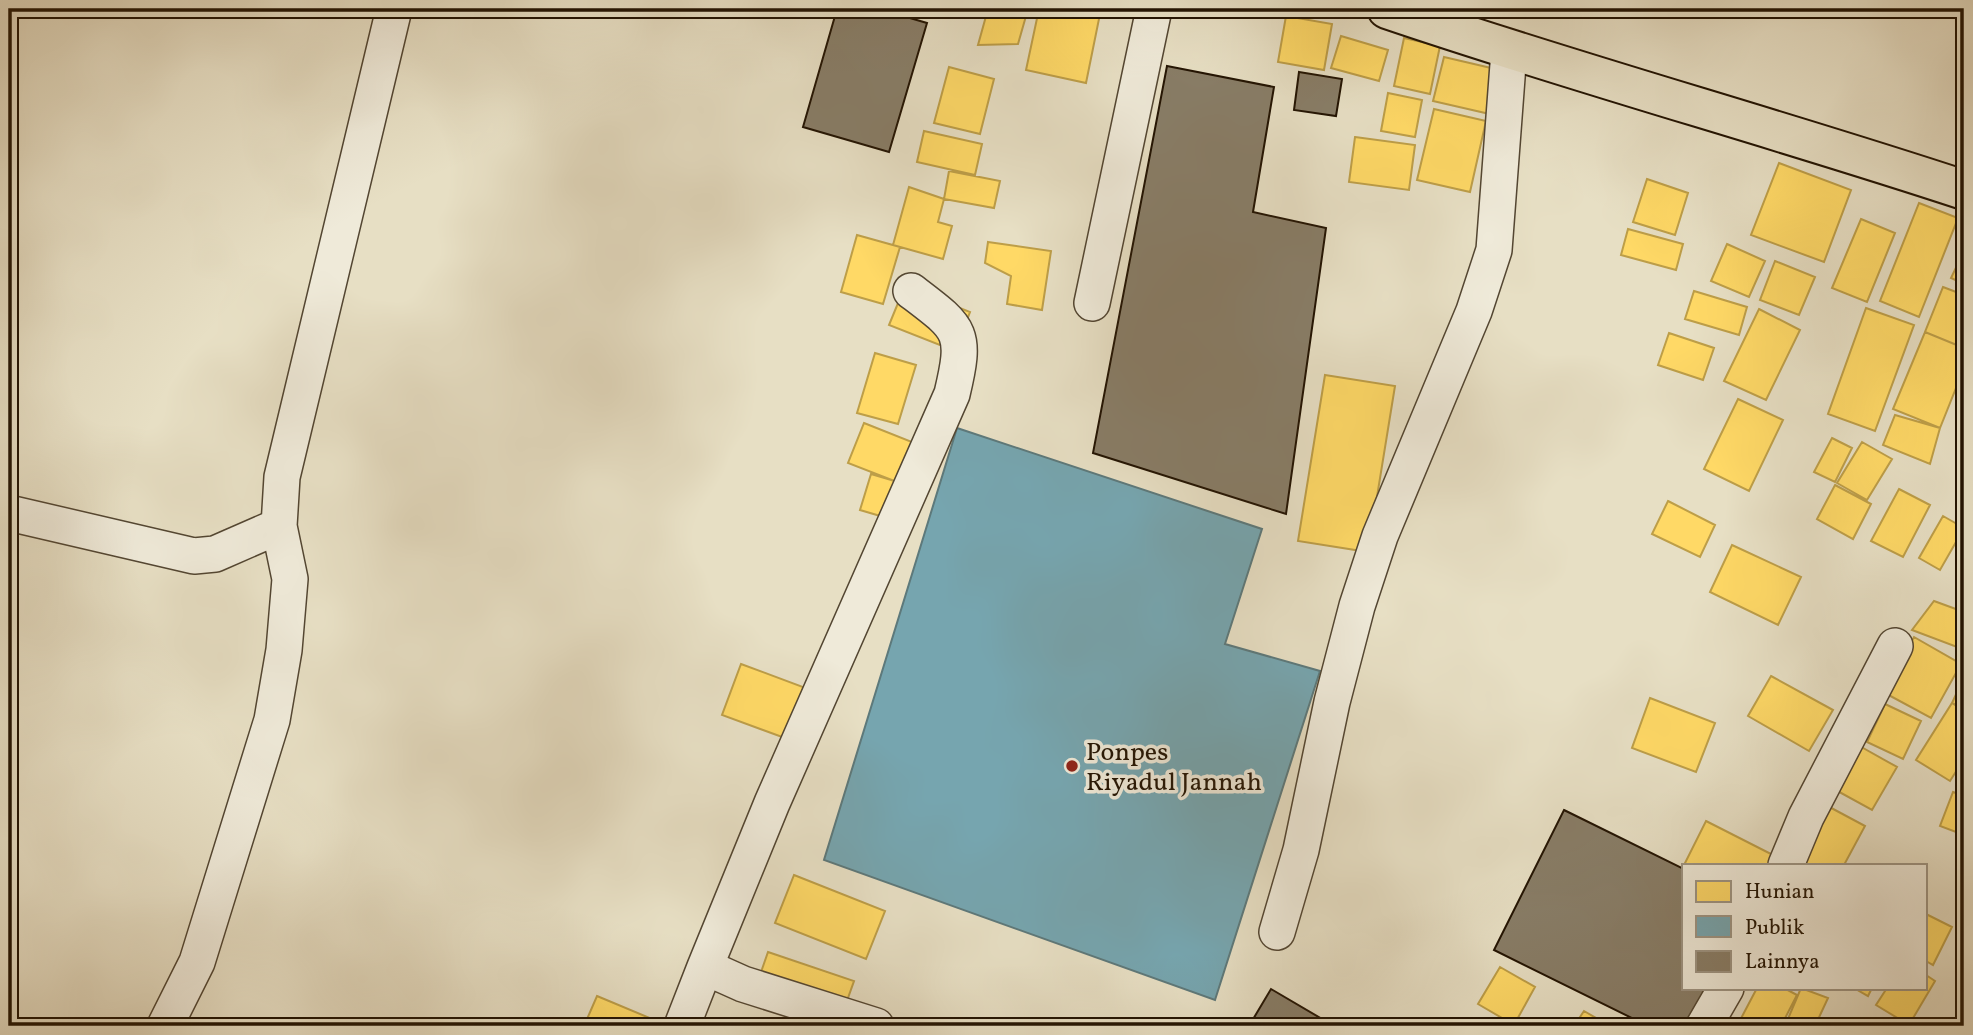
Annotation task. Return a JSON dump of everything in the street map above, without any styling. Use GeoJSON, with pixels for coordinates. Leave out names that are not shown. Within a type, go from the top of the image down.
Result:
{"type":"FeatureCollection","features":[{"type":"Feature","properties":{"kind":"main road"},"geometry":{"type":"LineString","coordinates":[[1387,9],[1459,22],[1509,51],[1707,108],[1964,190]]}},
{"type":"Feature","properties":{"kind":"street"},"geometry":{"type":"LineString","coordinates":[[164,1026],[197,962],[272,720],[284,650],[290,579],[279,526],[282,477],[394,9]]}},
{"type":"Feature","properties":{"kind":"street"},"geometry":{"type":"LineString","coordinates":[[1092,303],[1154,9]]}},
{"type":"Feature","properties":{"kind":"street"},"geometry":{"type":"LineString","coordinates":[[1277,932],[1301,850],[1332,702],[1357,606],[1380,536],[1474,311],[1494,250],[1509,51]]}},
{"type":"Feature","properties":{"kind":"street"},"geometry":{"type":"LineString","coordinates":[[682,1026],[772,803],[952,394],[961,358],[959,335],[952,322],[911,291]]}},
{"type":"Feature","properties":{"kind":"street"},"geometry":{"type":"LineString","coordinates":[[9,513],[194,556],[215,554],[279,526]]}},
{"type":"Feature","properties":{"kind":"street"},"geometry":{"type":"LineString","coordinates":[[1786,864],[1806,817],[1895,646]]}},
{"type":"Feature","properties":{"kind":"street"},"geometry":{"type":"LineString","coordinates":[[705,967],[743,984],[876,1026]]}},
{"type":"Feature","properties":{"kind":"street"},"geometry":{"type":"LineString","coordinates":[[1704,1026],[1725,990]]}},
{"type":"Feature","properties":{"kind":"building: Hunian"},"geometry":{"type":"Polygon","coordinates":[[[988,9],[1028,9],[1018,44],[978,45],[988,9]]]}},
{"type":"Feature","properties":{"kind":"building: Hunian"},"geometry":{"type":"Polygon","coordinates":[[[1039,9],[1101,9],[1086,83],[1026,70],[1039,9]]]}},
{"type":"Feature","properties":{"kind":"building: Hunian"},"geometry":{"type":"Polygon","coordinates":[[[1286,16],[1332,24],[1324,70],[1278,62],[1286,16]]]}},
{"type":"Feature","properties":{"kind":"building: Hunian"},"geometry":{"type":"Polygon","coordinates":[[[1341,36],[1388,50],[1379,81],[1331,68],[1341,36]]]}},
{"type":"Feature","properties":{"kind":"building: Hunian"},"geometry":{"type":"Polygon","coordinates":[[[1404,38],[1440,46],[1430,94],[1394,86],[1404,38]]]}},
{"type":"Feature","properties":{"kind":"building: Hunian"},"geometry":{"type":"Polygon","coordinates":[[[1444,57],[1504,71],[1494,115],[1433,101],[1444,57]]]}},
{"type":"Feature","properties":{"kind":"building: Hunian"},"geometry":{"type":"Polygon","coordinates":[[[949,67],[994,79],[980,134],[934,123],[949,67]]]}},
{"type":"Feature","properties":{"kind":"building: Hunian"},"geometry":{"type":"Polygon","coordinates":[[[1388,93],[1422,100],[1415,137],[1381,131],[1388,93]]]}},
{"type":"Feature","properties":{"kind":"building: Hunian"},"geometry":{"type":"Polygon","coordinates":[[[1434,109],[1486,121],[1470,192],[1417,180],[1434,109]]]}},
{"type":"Feature","properties":{"kind":"building: Hunian"},"geometry":{"type":"Polygon","coordinates":[[[924,131],[982,144],[975,175],[917,162],[924,131]]]}},
{"type":"Feature","properties":{"kind":"building: Hunian"},"geometry":{"type":"Polygon","coordinates":[[[1355,137],[1415,145],[1409,190],[1349,182],[1355,137]]]}},
{"type":"Feature","properties":{"kind":"building: Hunian"},"geometry":{"type":"Polygon","coordinates":[[[1779,163],[1851,190],[1824,262],[1751,235],[1779,163]]]}},
{"type":"Feature","properties":{"kind":"building: Hunian"},"geometry":{"type":"Polygon","coordinates":[[[949,171],[1000,181],[994,208],[944,199],[949,171]]]}},
{"type":"Feature","properties":{"kind":"building: Hunian"},"geometry":{"type":"Polygon","coordinates":[[[1647,179],[1688,193],[1675,235],[1633,222],[1647,179]]]}},
{"type":"Feature","properties":{"kind":"building: Hunian"},"geometry":{"type":"Polygon","coordinates":[[[909,187],[944,199],[938,222],[952,226],[943,259],[893,245],[909,187]]]}},
{"type":"Feature","properties":{"kind":"building: Hunian"},"geometry":{"type":"Polygon","coordinates":[[[1919,203],[1958,218],[1919,317],[1880,301],[1919,203]]]}},
{"type":"Feature","properties":{"kind":"building: Hunian"},"geometry":{"type":"Polygon","coordinates":[[[1861,219],[1895,233],[1867,302],[1832,288],[1861,219]]]}},
{"type":"Feature","properties":{"kind":"building: Hunian"},"geometry":{"type":"Polygon","coordinates":[[[1628,229],[1683,244],[1676,270],[1621,255],[1628,229]]]}},
{"type":"Feature","properties":{"kind":"building: Hunian"},"geometry":{"type":"Polygon","coordinates":[[[857,235],[900,247],[883,304],[841,292],[857,235]]]}},
{"type":"Feature","properties":{"kind":"building: Hunian"},"geometry":{"type":"Polygon","coordinates":[[[988,242],[1051,251],[1042,310],[1007,304],[1011,276],[985,263],[988,242]]]}},
{"type":"Feature","properties":{"kind":"building: Hunian"},"geometry":{"type":"Polygon","coordinates":[[[1727,244],[1765,261],[1749,297],[1711,281],[1727,244]]]}},
{"type":"Feature","properties":{"kind":"building: Hunian"},"geometry":{"type":"Polygon","coordinates":[[[1964,251],[1964,284],[1951,278],[1964,251]]]}},
{"type":"Feature","properties":{"kind":"building: Hunian"},"geometry":{"type":"Polygon","coordinates":[[[1775,261],[1815,277],[1799,315],[1760,300],[1775,261]]]}},
{"type":"Feature","properties":{"kind":"building: Hunian"},"geometry":{"type":"Polygon","coordinates":[[[905,286],[970,312],[955,351],[889,325],[905,286]]]}},
{"type":"Feature","properties":{"kind":"building: Hunian"},"geometry":{"type":"Polygon","coordinates":[[[1943,287],[1964,295],[1964,348],[1925,332],[1943,287]]]}},
{"type":"Feature","properties":{"kind":"building: Hunian"},"geometry":{"type":"Polygon","coordinates":[[[1694,291],[1747,307],[1739,335],[1685,319],[1694,291]]]}},
{"type":"Feature","properties":{"kind":"building: Hunian"},"geometry":{"type":"Polygon","coordinates":[[[1866,308],[1914,325],[1875,431],[1828,414],[1866,308]]]}},
{"type":"Feature","properties":{"kind":"building: Hunian"},"geometry":{"type":"Polygon","coordinates":[[[1759,309],[1800,330],[1766,400],[1724,381],[1759,309]]]}},
{"type":"Feature","properties":{"kind":"building: Hunian"},"geometry":{"type":"Polygon","coordinates":[[[1925,332],[1964,348],[1964,368],[1940,428],[1893,409],[1925,332]]]}},
{"type":"Feature","properties":{"kind":"building: Hunian"},"geometry":{"type":"Polygon","coordinates":[[[1669,333],[1714,348],[1703,380],[1658,365],[1669,333]]]}},
{"type":"Feature","properties":{"kind":"building: Hunian"},"geometry":{"type":"Polygon","coordinates":[[[875,353],[916,365],[898,424],[857,413],[875,353]]]}},
{"type":"Feature","properties":{"kind":"building: Hunian"},"geometry":{"type":"Polygon","coordinates":[[[1325,375],[1395,386],[1368,552],[1298,541],[1325,375]]]}},
{"type":"Feature","properties":{"kind":"building: Hunian"},"geometry":{"type":"Polygon","coordinates":[[[1738,399],[1783,420],[1749,491],[1704,469],[1738,399]]]}},
{"type":"Feature","properties":{"kind":"building: Hunian"},"geometry":{"type":"Polygon","coordinates":[[[1895,415],[1940,428],[1930,464],[1883,445],[1895,415]]]}},
{"type":"Feature","properties":{"kind":"building: Hunian"},"geometry":{"type":"Polygon","coordinates":[[[864,423],[917,444],[902,484],[848,463],[864,423]]]}},
{"type":"Feature","properties":{"kind":"building: Hunian"},"geometry":{"type":"Polygon","coordinates":[[[1832,438],[1852,448],[1835,482],[1814,472],[1832,438]]]}},
{"type":"Feature","properties":{"kind":"building: Hunian"},"geometry":{"type":"Polygon","coordinates":[[[1862,442],[1892,459],[1867,500],[1837,483],[1862,442]]]}},
{"type":"Feature","properties":{"kind":"building: Hunian"},"geometry":{"type":"Polygon","coordinates":[[[871,474],[898,482],[887,518],[860,510],[871,474]]]}},
{"type":"Feature","properties":{"kind":"building: Hunian"},"geometry":{"type":"Polygon","coordinates":[[[1835,485],[1871,504],[1853,539],[1817,519],[1835,485]]]}},
{"type":"Feature","properties":{"kind":"building: Hunian"},"geometry":{"type":"Polygon","coordinates":[[[1899,489],[1930,505],[1903,557],[1871,541],[1899,489]]]}},
{"type":"Feature","properties":{"kind":"building: Hunian"},"geometry":{"type":"Polygon","coordinates":[[[1668,501],[1715,525],[1700,557],[1652,534],[1668,501]]]}},
{"type":"Feature","properties":{"kind":"building: Hunian"},"geometry":{"type":"Polygon","coordinates":[[[1943,516],[1964,528],[1940,570],[1919,558],[1943,516]]]}},
{"type":"Feature","properties":{"kind":"building: Hunian"},"geometry":{"type":"Polygon","coordinates":[[[1732,545],[1801,577],[1778,625],[1710,592],[1732,545]]]}},
{"type":"Feature","properties":{"kind":"building: Hunian"},"geometry":{"type":"Polygon","coordinates":[[[1934,601],[1964,612],[1964,629],[1957,647],[1912,630],[1934,601]]]}},
{"type":"Feature","properties":{"kind":"building: Hunian"},"geometry":{"type":"Polygon","coordinates":[[[1914,637],[1961,664],[1931,718],[1883,692],[1914,637]]]}},
{"type":"Feature","properties":{"kind":"building: Hunian"},"geometry":{"type":"Polygon","coordinates":[[[741,664],[811,690],[793,741],[722,715],[741,664]]]}},
{"type":"Feature","properties":{"kind":"building: Hunian"},"geometry":{"type":"Polygon","coordinates":[[[1771,676],[1833,710],[1809,751],[1748,716],[1771,676]]]}},
{"type":"Feature","properties":{"kind":"building: Hunian"},"geometry":{"type":"Polygon","coordinates":[[[1964,677],[1964,709],[1952,703],[1964,677]]]}},
{"type":"Feature","properties":{"kind":"building: Hunian"},"geometry":{"type":"Polygon","coordinates":[[[1650,698],[1715,723],[1696,772],[1632,748],[1650,698]]]}},
{"type":"Feature","properties":{"kind":"building: Hunian"},"geometry":{"type":"Polygon","coordinates":[[[1952,703],[1964,711],[1964,759],[1950,781],[1916,760],[1952,703]]]}},
{"type":"Feature","properties":{"kind":"building: Hunian"},"geometry":{"type":"Polygon","coordinates":[[[1885,704],[1921,721],[1903,759],[1867,742],[1885,704]]]}},
{"type":"Feature","properties":{"kind":"building: Hunian"},"geometry":{"type":"Polygon","coordinates":[[[1856,744],[1897,767],[1872,810],[1832,788],[1856,744]]]}},
{"type":"Feature","properties":{"kind":"building: Hunian"},"geometry":{"type":"Polygon","coordinates":[[[1953,792],[1964,796],[1964,835],[1940,826],[1953,792]]]}},
{"type":"Feature","properties":{"kind":"building: Hunian"},"geometry":{"type":"Polygon","coordinates":[[[1822,803],[1865,826],[1845,864],[1789,864],[1822,803]]]}},
{"type":"Feature","properties":{"kind":"building: Hunian"},"geometry":{"type":"Polygon","coordinates":[[[1706,821],[1773,855],[1768,864],[1684,864],[1706,821]]]}},
{"type":"Feature","properties":{"kind":"building: Hunian"},"geometry":{"type":"Polygon","coordinates":[[[794,875],[885,911],[866,959],[775,923],[794,875]]]}},
{"type":"Feature","properties":{"kind":"building: Hunian"},"geometry":{"type":"Polygon","coordinates":[[[1927,914],[1952,927],[1933,965],[1927,962],[1927,914]]]}},
{"type":"Feature","properties":{"kind":"building: Hunian"},"geometry":{"type":"Polygon","coordinates":[[[768,952],[854,981],[838,1026],[752,998],[768,952]]]}},
{"type":"Feature","properties":{"kind":"building: Hunian"},"geometry":{"type":"Polygon","coordinates":[[[1500,967],[1535,987],[1514,1025],[1478,1004],[1500,967]]]}},
{"type":"Feature","properties":{"kind":"building: Hunian"},"geometry":{"type":"Polygon","coordinates":[[[1927,976],[1935,981],[1909,1025],[1876,1005],[1886,990],[1927,990],[1927,976]]]}},
{"type":"Feature","properties":{"kind":"building: Hunian"},"geometry":{"type":"Polygon","coordinates":[[[1756,990],[1788,990],[1797,995],[1781,1026],[1737,1026],[1756,990]]]}},
{"type":"Feature","properties":{"kind":"building: Hunian"},"geometry":{"type":"Polygon","coordinates":[[[1800,990],[1828,998],[1815,1026],[1785,1026],[1800,990]]]}},
{"type":"Feature","properties":{"kind":"building: Hunian"},"geometry":{"type":"Polygon","coordinates":[[[1858,990],[1871,990],[1868,996],[1858,990]]]}},
{"type":"Feature","properties":{"kind":"building: Hunian"},"geometry":{"type":"Polygon","coordinates":[[[597,996],[652,1019],[649,1026],[584,1026],[597,996]]]}},
{"type":"Feature","properties":{"kind":"building: Hunian"},"geometry":{"type":"Polygon","coordinates":[[[1584,1011],[1610,1026],[1574,1026],[1584,1011]]]}},
{"type":"Feature","properties":{"kind":"building: Publik","name":"Ponpes Riyadul Jannah"},"geometry":{"type":"Polygon","coordinates":[[[957,428],[1262,529],[1225,644],[1320,671],[1215,1000],[824,860],[957,428]]]}},
{"type":"Feature","properties":{"kind":"building: Lainnya"},"geometry":{"type":"Polygon","coordinates":[[[837,9],[879,9],[927,23],[889,152],[803,127],[837,9]]]}},
{"type":"Feature","properties":{"kind":"building: Lainnya"},"geometry":{"type":"Polygon","coordinates":[[[1167,66],[1274,87],[1253,212],[1326,228],[1286,514],[1093,453],[1167,66]]]}},
{"type":"Feature","properties":{"kind":"building: Lainnya"},"geometry":{"type":"Polygon","coordinates":[[[1299,72],[1342,79],[1336,116],[1294,110],[1299,72]]]}},
{"type":"Feature","properties":{"kind":"building: Lainnya"},"geometry":{"type":"Polygon","coordinates":[[[1564,810],[1682,868],[1682,990],[1705,990],[1687,1026],[1648,1026],[1494,950],[1564,810]]]}},
{"type":"Feature","properties":{"kind":"building: Lainnya"},"geometry":{"type":"Polygon","coordinates":[[[1271,989],[1334,1026],[1249,1026],[1271,989]]]}},
{"type":"Feature","properties":{"kind":"place","name":"Ponpes Riyadul Jannah"},"geometry":{"type":"Point","coordinates":[1072,766]}}]}
